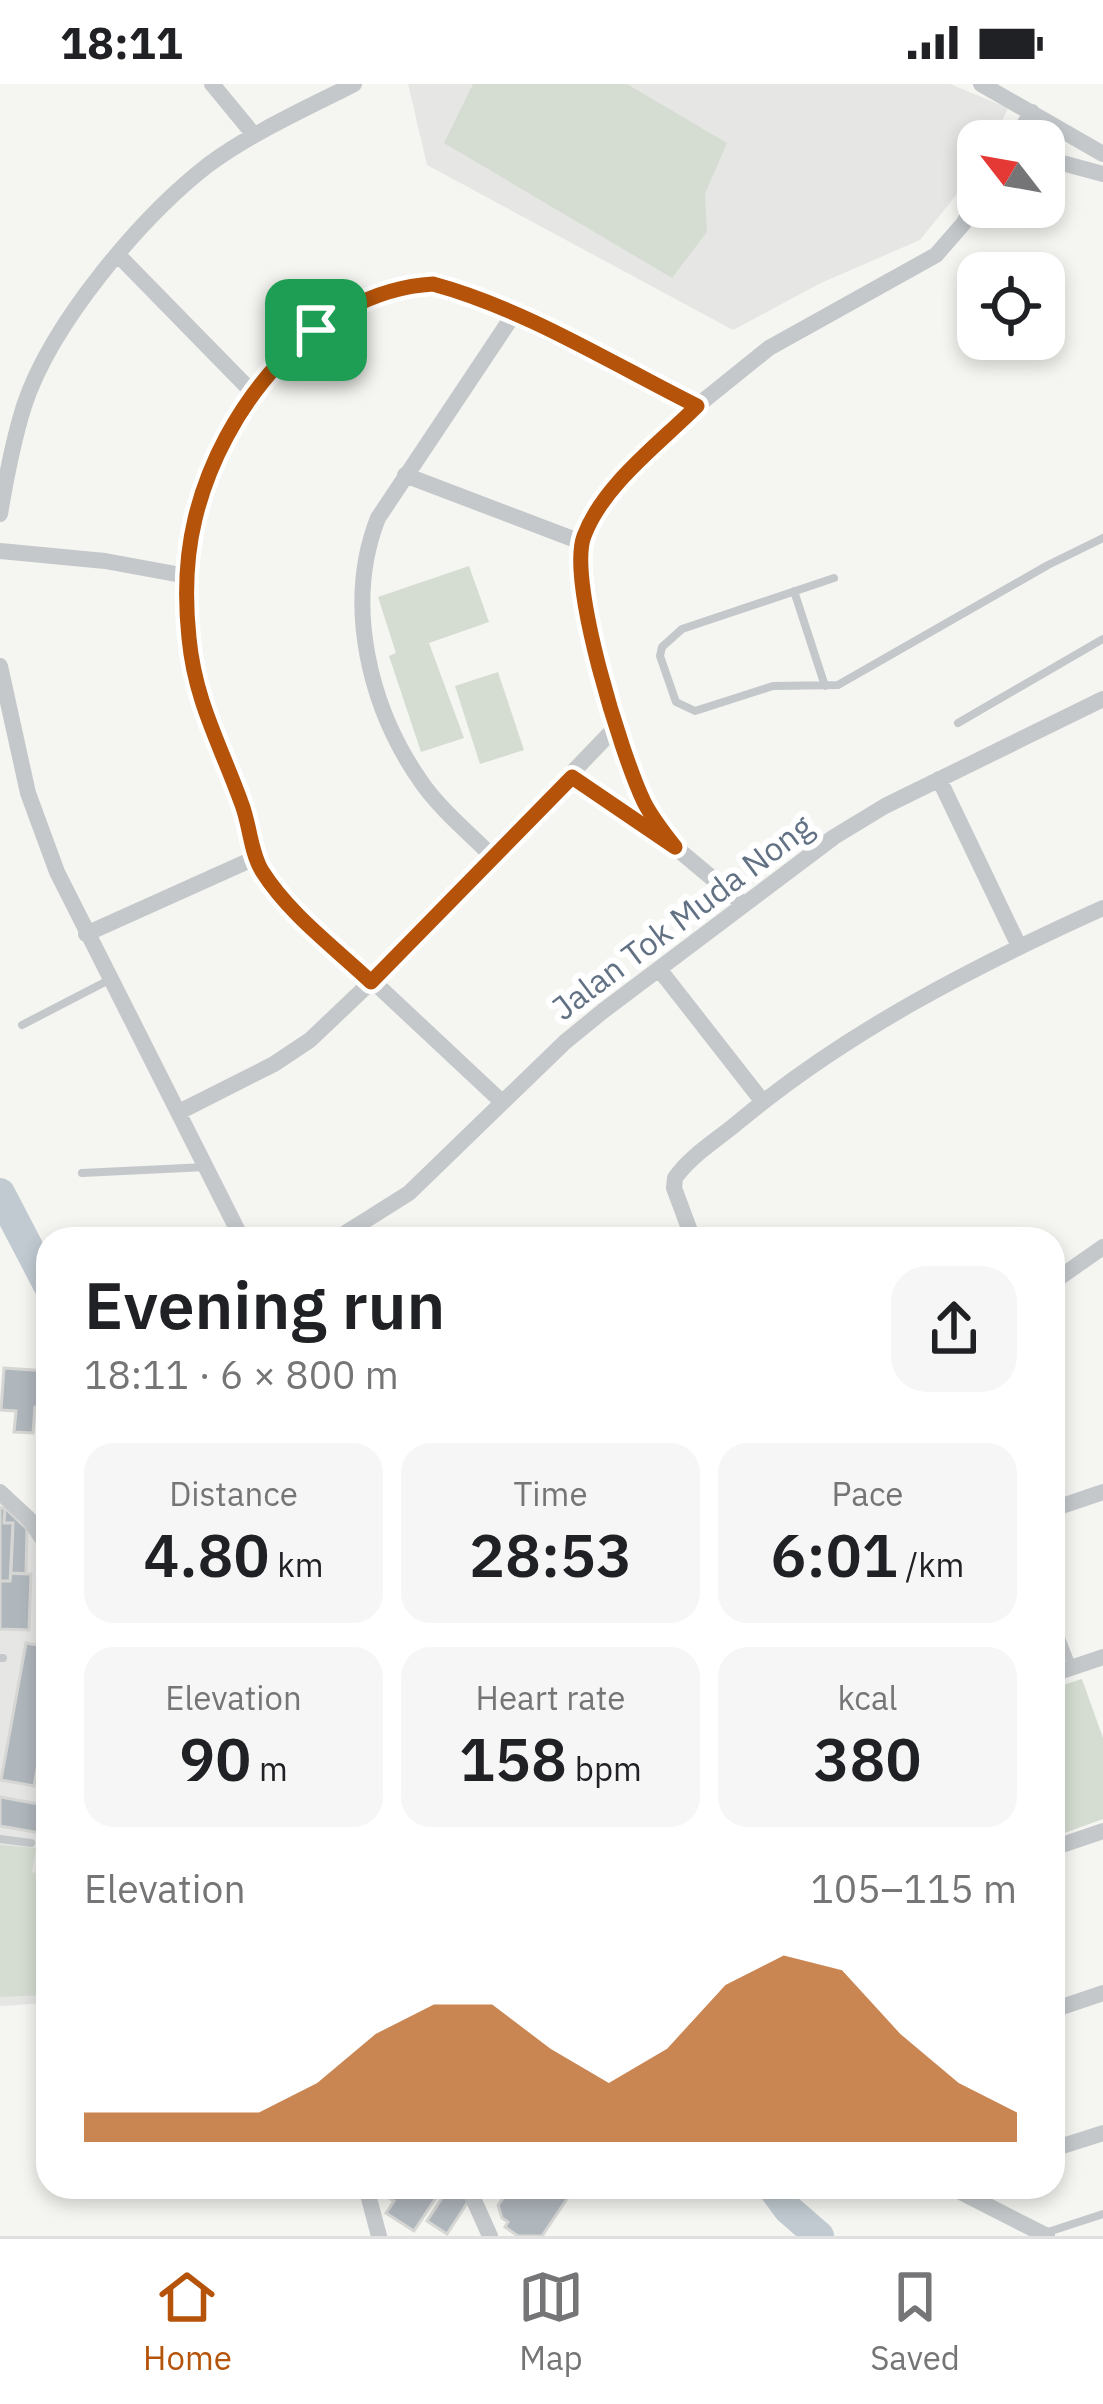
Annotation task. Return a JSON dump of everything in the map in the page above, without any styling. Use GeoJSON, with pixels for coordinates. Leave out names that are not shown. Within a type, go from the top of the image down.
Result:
{"type":"FeatureCollection","features":[{"type":"Feature","properties":{"kind":"street"},"geometry":{"type":"LineString","coordinates":[[212,84],[254,135]]}},
{"type":"Feature","properties":{"kind":"street"},"geometry":{"type":"LineString","coordinates":[[0,514],[24,405],[41,364],[65,323],[118,255],[207,167],[254,135],[354,84]]}},
{"type":"Feature","properties":{"kind":"street"},"geometry":{"type":"LineString","coordinates":[[980,84],[1103,154]]}},
{"type":"Feature","properties":{"kind":"street"},"geometry":{"type":"LineString","coordinates":[[1027,120],[1032,112]]}},
{"type":"Feature","properties":{"kind":"street"},"geometry":{"type":"LineString","coordinates":[[1065,164],[1103,174]]}},
{"type":"Feature","properties":{"kind":"street"},"geometry":{"type":"LineString","coordinates":[[675,847],[644,802],[615,728],[582,575],[581,542],[592,518],[697,406],[769,348],[936,255],[960,228]]}},
{"type":"Feature","properties":{"kind":"street"},"geometry":{"type":"LineString","coordinates":[[118,255],[254,394]]}},
{"type":"Feature","properties":{"kind":"street"},"geometry":{"type":"LineString","coordinates":[[502,1102],[282,896],[255,858],[243,806],[202,709],[188,636],[188,576],[195,520],[210,473],[254,394],[282,361],[342,310],[403,286],[433,284],[468,294],[697,406]]}},
{"type":"Feature","properties":{"kind":"street"},"geometry":{"type":"LineString","coordinates":[[493,856],[422,784],[391,724],[365,646],[362,581],[365,552],[378,518],[514,314]]}},
{"type":"Feature","properties":{"kind":"street"},"geometry":{"type":"LineString","coordinates":[[405,475],[581,542]]}},
{"type":"Feature","properties":{"kind":"street"},"geometry":{"type":"LineString","coordinates":[[0,551],[81,558],[188,576]]}},
{"type":"Feature","properties":{"kind":"street"},"geometry":{"type":"LineString","coordinates":[[0,666],[40,831],[86,934],[236,1227]]}},
{"type":"Feature","properties":{"kind":"street","name":"Jalan Tok Muda Nong"},"geometry":{"type":"LineString","coordinates":[[356,1227],[409,1193],[565,1042],[834,837],[940,778],[1103,699]]}},
{"type":"Feature","properties":{"kind":"street"},"geometry":{"type":"LineString","coordinates":[[179,1112],[292,1053],[371,982],[615,728]]}},
{"type":"Feature","properties":{"kind":"street"},"geometry":{"type":"LineString","coordinates":[[572,777],[675,847],[743,904]]}},
{"type":"Feature","properties":{"kind":"street"},"geometry":{"type":"LineString","coordinates":[[940,778],[1019,946]]}},
{"type":"Feature","properties":{"kind":"street"},"geometry":{"type":"LineString","coordinates":[[86,934],[255,858]]}},
{"type":"Feature","properties":{"kind":"street"},"geometry":{"type":"LineString","coordinates":[[689,1227],[674,1188],[675,1178],[763,1102],[898,1011],[1019,946],[1103,908]]}},
{"type":"Feature","properties":{"kind":"street"},"geometry":{"type":"LineString","coordinates":[[658,970],[763,1102]]}},
{"type":"Feature","properties":{"kind":"street"},"geometry":{"type":"LineString","coordinates":[[1065,1274],[1103,1247]]}},
{"type":"Feature","properties":{"kind":"street"},"geometry":{"type":"LineString","coordinates":[[0,1492],[36,1530]]}},
{"type":"Feature","properties":{"kind":"street"},"geometry":{"type":"LineString","coordinates":[[1065,1505],[1103,1492]]}},
{"type":"Feature","properties":{"kind":"street"},"geometry":{"type":"LineString","coordinates":[[1065,1670],[1103,1657]]}},
{"type":"Feature","properties":{"kind":"street"},"geometry":{"type":"LineString","coordinates":[[1065,1844],[1103,1831]]}},
{"type":"Feature","properties":{"kind":"street"},"geometry":{"type":"LineString","coordinates":[[1065,2006],[1103,1993]]}},
{"type":"Feature","properties":{"kind":"street"},"geometry":{"type":"LineString","coordinates":[[1065,2145],[1103,2133]]}},
{"type":"Feature","properties":{"kind":"street"},"geometry":{"type":"LineString","coordinates":[[368,2199],[379,2236]]}},
{"type":"Feature","properties":{"kind":"street"},"geometry":{"type":"LineString","coordinates":[[473,2199],[490,2236]]}},
{"type":"Feature","properties":{"kind":"street"},"geometry":{"type":"LineString","coordinates":[[974,2199],[1045,2235]]}},
{"type":"Feature","properties":{"kind":"lane"},"geometry":{"type":"LineString","coordinates":[[834,578],[693,625],[669,640],[660,656],[676,702],[695,711],[773,686],[825,686],[856,677],[1103,538]]}},
{"type":"Feature","properties":{"kind":"lane"},"geometry":{"type":"LineString","coordinates":[[794,590],[825,686]]}},
{"type":"Feature","properties":{"kind":"lane"},"geometry":{"type":"LineString","coordinates":[[958,723],[1103,639]]}},
{"type":"Feature","properties":{"kind":"lane"},"geometry":{"type":"LineString","coordinates":[[22,1024],[110,979]]}},
{"type":"Feature","properties":{"kind":"lane"},"geometry":{"type":"LineString","coordinates":[[82,1174],[207,1167]]}},
{"type":"Feature","properties":{"kind":"lane"},"geometry":{"type":"LineString","coordinates":[[1065,1649],[1072,1667]]}},
{"type":"Feature","properties":{"kind":"lane"},"geometry":{"type":"LineString","coordinates":[[0,1838],[31,1843]]}},
{"type":"Feature","properties":{"kind":"lane"},"geometry":{"type":"LineString","coordinates":[[1045,2235],[1103,2214]]}},
{"type":"Feature","properties":{"kind":"shaded area"},"geometry":{"type":"Polygon","coordinates":[[[408,84],[950,84],[1008,108],[1003,120],[957,120],[957,194],[920,240],[821,283],[733,330],[427,165],[408,84]]]}},
{"type":"Feature","properties":{"kind":"shaded area"},"geometry":{"type":"Polygon","coordinates":[[[473,84],[627,84],[727,143],[705,194],[707,232],[672,278],[444,143],[473,84]]]}},
{"type":"Feature","properties":{"kind":"shaded area"},"geometry":{"type":"Polygon","coordinates":[[[469,566],[489,622],[429,643],[464,738],[421,752],[389,656],[396,653],[378,597],[469,566]]]}},
{"type":"Feature","properties":{"kind":"shaded area"},"geometry":{"type":"Polygon","coordinates":[[[498,672],[524,750],[480,764],[455,686],[498,672]]]}},
{"type":"Feature","properties":{"kind":"shaded area"},"geometry":{"type":"Polygon","coordinates":[[[0,1498],[36,1539],[36,2004],[0,2006],[0,1498]]]}},
{"type":"Feature","properties":{"kind":"shaded area"},"geometry":{"type":"Polygon","coordinates":[[[1082,1679],[1103,1738],[1103,1819],[1065,1833],[1065,1684],[1082,1679]]]}},
{"type":"Feature","properties":{"kind":"shaded area"},"geometry":{"type":"Polygon","coordinates":[[[0,1845],[36,1848],[32,1872],[36,1873],[36,1996],[0,1997],[0,1845]]]}},
{"type":"Feature","properties":{"kind":"building"},"geometry":{"type":"Polygon","coordinates":[[[4,1368],[36,1370],[33,1433],[14,1432],[16,1411],[1,1410],[4,1368]]]}},
{"type":"Feature","properties":{"kind":"building"},"geometry":{"type":"Polygon","coordinates":[[[0,1508],[5,1508],[4,1523],[13,1523],[10,1581],[0,1581],[0,1508]]]}},
{"type":"Feature","properties":{"kind":"building"},"geometry":{"type":"Polygon","coordinates":[[[5,1508],[27,1529],[26,1574],[11,1573],[13,1523],[4,1523],[5,1508]]]}},
{"type":"Feature","properties":{"kind":"building"},"geometry":{"type":"Polygon","coordinates":[[[11,1573],[31,1574],[29,1630],[0,1629],[0,1581],[10,1581],[11,1573]]]}},
{"type":"Feature","properties":{"kind":"building"},"geometry":{"type":"Polygon","coordinates":[[[26,1643],[36,1645],[34,1786],[1,1780],[26,1643]]]}},
{"type":"Feature","properties":{"kind":"building"},"geometry":{"type":"Polygon","coordinates":[[[0,1797],[36,1804],[36,1832],[0,1826],[0,1797]]]}},
{"type":"Feature","properties":{"kind":"building"},"geometry":{"type":"Polygon","coordinates":[[[391,2199],[435,2199],[414,2231],[386,2213],[394,2201],[391,2199]]]}},
{"type":"Feature","properties":{"kind":"building"},"geometry":{"type":"Polygon","coordinates":[[[441,2199],[470,2199],[447,2234],[427,2221],[441,2199]]]}},
{"type":"Feature","properties":{"kind":"building"},"geometry":{"type":"Polygon","coordinates":[[[503,2199],[567,2199],[542,2236],[518,2236],[505,2227],[508,2222],[498,2205],[503,2199]]]}},
{"type":"Feature","properties":{"kind":"waterway"},"geometry":{"type":"LineString","coordinates":[[0,1193],[36,1262]]}},
{"type":"Feature","properties":{"kind":"waterway"},"geometry":{"type":"LineString","coordinates":[[781,2199],[819,2236]]}},
{"type":"Feature","properties":{"kind":"route"},"geometry":{"type":"LineString","coordinates":[[433,284],[514,314],[697,406],[611,493],[581,542],[582,575],[615,728],[644,802],[675,847],[572,777],[371,982],[263,874],[243,806],[202,709],[188,636],[188,576],[195,520],[210,473],[254,394],[316,330],[342,310],[376,296],[403,286],[433,284]]}}]}
